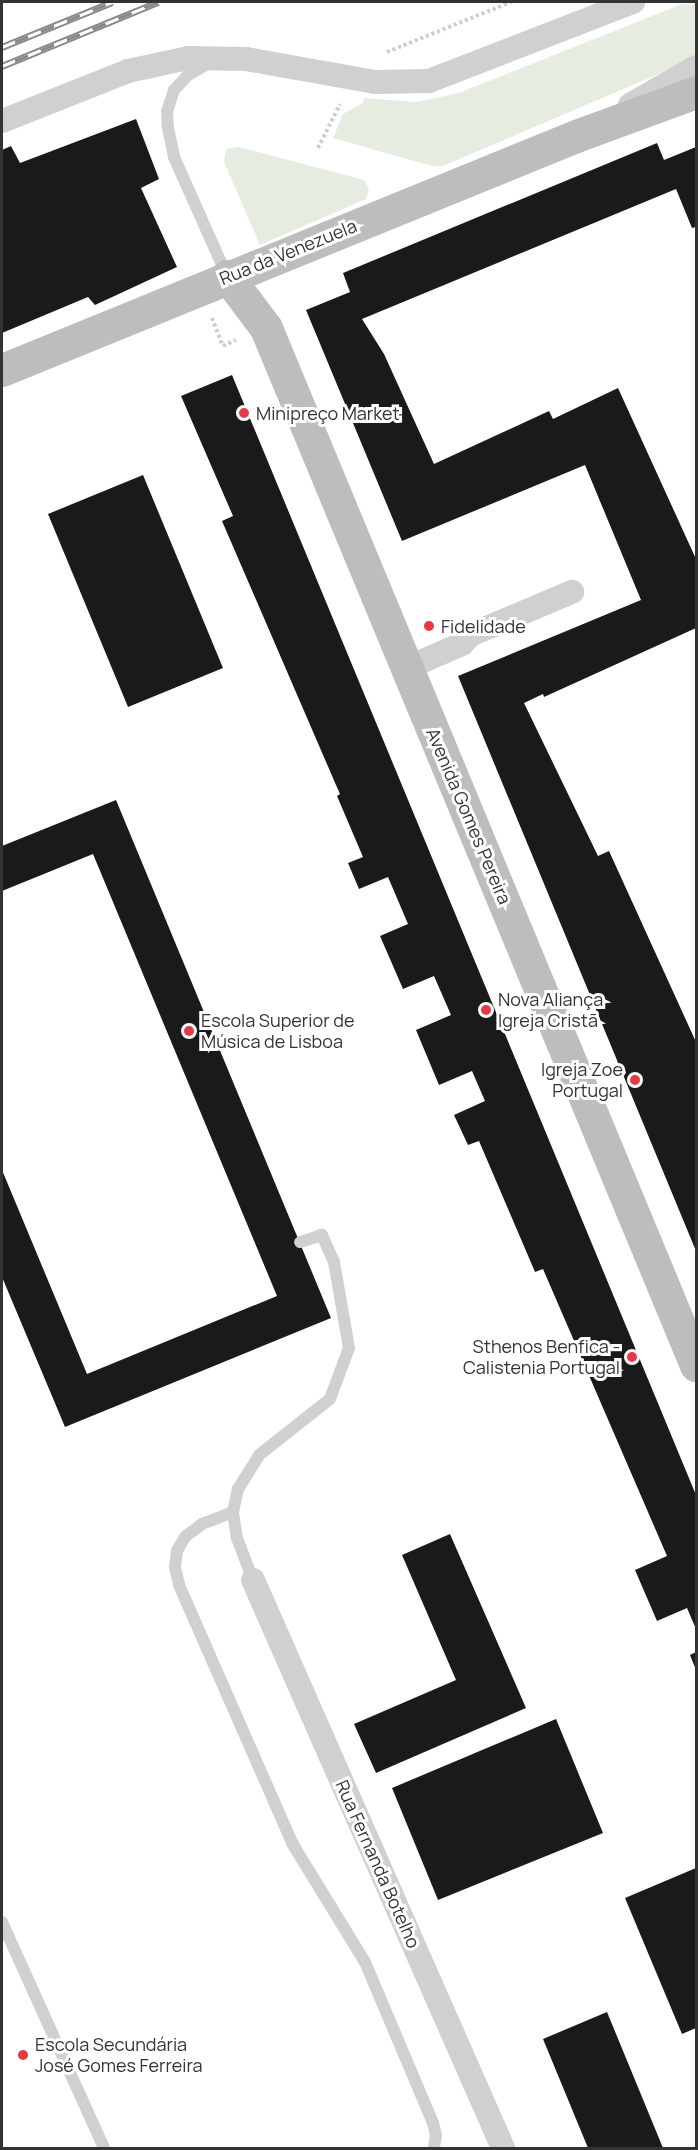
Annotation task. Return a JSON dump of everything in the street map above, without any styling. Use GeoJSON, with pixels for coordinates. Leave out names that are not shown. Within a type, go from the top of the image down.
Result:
{"type":"FeatureCollection","features":[{"type":"Feature","properties":{"kind":"street"},"geometry":{"type":"LineString","coordinates":[[2,121],[128,70],[188,58],[246,59],[403,84],[429,81],[633,2]]}},
{"type":"Feature","properties":{"kind":"street","name":"Rua da Venezuela"},"geometry":{"type":"LineString","coordinates":[[576,136],[696,67]]}},
{"type":"Feature","properties":{"kind":"street","name":"Rua da Venezuela"},"geometry":{"type":"LineString","coordinates":[[2,370],[227,276],[576,136],[696,92]]}},
{"type":"Feature","properties":{"kind":"street","name":"Avenida Gomes Pereira"},"geometry":{"type":"LineString","coordinates":[[227,276],[266,328],[696,1365]]}},
{"type":"Feature","properties":{"kind":"street"},"geometry":{"type":"LineString","coordinates":[[407,668],[462,644],[470,634],[572,592]]}},
{"type":"Feature","properties":{"kind":"street","name":"Rua Fernanda Botelho"},"geometry":{"type":"LineString","coordinates":[[253,1580],[502,2148]]}},
{"type":"Feature","properties":{"kind":"lane"},"geometry":{"type":"LineString","coordinates":[[227,276],[174,157],[167,111],[174,90],[197,69],[218,60],[246,59]]}},
{"type":"Feature","properties":{"kind":"lane"},"geometry":{"type":"LineString","coordinates":[[253,1580],[237,1538],[233,1512],[238,1489],[259,1455],[330,1400],[350,1348],[334,1262],[322,1235],[300,1242]]}},
{"type":"Feature","properties":{"kind":"lane"},"geometry":{"type":"LineString","coordinates":[[233,1512],[202,1524],[185,1537],[175,1567],[179,1585],[292,1843],[365,1962],[433,2123],[436,2135],[434,2148]]}},
{"type":"Feature","properties":{"kind":"lane"},"geometry":{"type":"LineString","coordinates":[[2,1922],[104,2148]]}},
{"type":"Feature","properties":{"kind":"path"},"geometry":{"type":"LineString","coordinates":[[318,148],[366,52],[397,51],[511,2]]}},
{"type":"Feature","properties":{"kind":"shaded area"},"geometry":{"type":"Polygon","coordinates":[[[682,4],[696,5],[696,58],[443,166],[432,166],[333,138],[343,114],[363,103],[364,98],[417,102],[459,93],[682,4]]]}},
{"type":"Feature","properties":{"kind":"shaded area"},"geometry":{"type":"Polygon","coordinates":[[[239,147],[364,180],[369,190],[366,199],[260,245],[224,162],[226,149],[239,147]]]}},
{"type":"Feature","properties":{"kind":"building"},"geometry":{"type":"Polygon","coordinates":[[[136,119],[159,179],[141,188],[177,267],[95,305],[88,297],[2,333],[2,150],[11,146],[20,163],[136,119]]]}},
{"type":"Feature","properties":{"kind":"building"},"geometry":{"type":"Polygon","coordinates":[[[657,143],[664,160],[696,147],[696,227],[692,228],[676,189],[362,319],[384,354],[434,464],[549,411],[553,419],[618,388],[696,559],[696,628],[544,697],[543,694],[524,703],[598,856],[609,851],[696,1042],[696,1251],[458,676],[641,600],[585,465],[402,541],[306,310],[350,292],[343,273],[657,143]]]}},
{"type":"Feature","properties":{"kind":"building"},"geometry":{"type":"Polygon","coordinates":[[[232,375],[696,1495],[696,1629],[687,1608],[657,1621],[635,1570],[667,1556],[543,1269],[535,1272],[479,1141],[468,1145],[454,1115],[485,1101],[472,1071],[439,1085],[416,1030],[451,1015],[434,976],[403,989],[380,936],[408,924],[388,877],[359,889],[348,863],[363,857],[337,796],[340,794],[222,521],[233,516],[181,396],[232,375]]]}},
{"type":"Feature","properties":{"kind":"building"},"geometry":{"type":"Polygon","coordinates":[[[143,475],[223,668],[128,707],[48,514],[143,475]]]}},
{"type":"Feature","properties":{"kind":"building","name":"Escola Superior de Música de Lisboa"},"geometry":{"type":"Polygon","coordinates":[[[116,800],[331,1318],[65,1427],[2,1277],[2,1170],[87,1374],[277,1296],[93,854],[2,891],[2,846],[116,800]]]}},
{"type":"Feature","properties":{"kind":"building"},"geometry":{"type":"Polygon","coordinates":[[[450,1534],[526,1708],[376,1773],[354,1724],[456,1680],[402,1555],[450,1534]]]}},
{"type":"Feature","properties":{"kind":"building"},"geometry":{"type":"Polygon","coordinates":[[[696,1652],[696,1670],[690,1655],[696,1652]]]}},
{"type":"Feature","properties":{"kind":"building"},"geometry":{"type":"Polygon","coordinates":[[[556,1719],[603,1833],[438,1900],[392,1788],[556,1719]]]}},
{"type":"Feature","properties":{"kind":"building"},"geometry":{"type":"Polygon","coordinates":[[[696,1868],[696,2028],[682,2034],[625,1898],[696,1868]]]}},
{"type":"Feature","properties":{"kind":"building"},"geometry":{"type":"Polygon","coordinates":[[[607,2012],[663,2148],[588,2148],[543,2039],[607,2012]]]}},
{"type":"Feature","properties":{"kind":"railway"},"geometry":{"type":"LineString","coordinates":[[2,47],[112,2]]}},
{"type":"Feature","properties":{"kind":"railway"},"geometry":{"type":"LineString","coordinates":[[2,66],[158,2]]}},
{"type":"Feature","properties":{"kind":"place","name":"Minipreço Market"},"geometry":{"type":"Point","coordinates":[244,413]}},
{"type":"Feature","properties":{"kind":"place","name":"Fidelidade"},"geometry":{"type":"Point","coordinates":[429,626]}},
{"type":"Feature","properties":{"kind":"place","name":"Nova Aliança Igreja Cristã"},"geometry":{"type":"Point","coordinates":[486,1010]}},
{"type":"Feature","properties":{"kind":"place","name":"Escola Superior de Música de Lisboa"},"geometry":{"type":"Point","coordinates":[189,1031]}},
{"type":"Feature","properties":{"kind":"place","name":"Igreja Zoe Portugal"},"geometry":{"type":"Point","coordinates":[635,1080]}},
{"type":"Feature","properties":{"kind":"place","name":"Sthenos Benfica - Calistenia Portugal"},"geometry":{"type":"Point","coordinates":[632,1357]}},
{"type":"Feature","properties":{"kind":"place","name":"Escola Secundária José Gomes Ferreira"},"geometry":{"type":"Point","coordinates":[23,2055]}}]}
